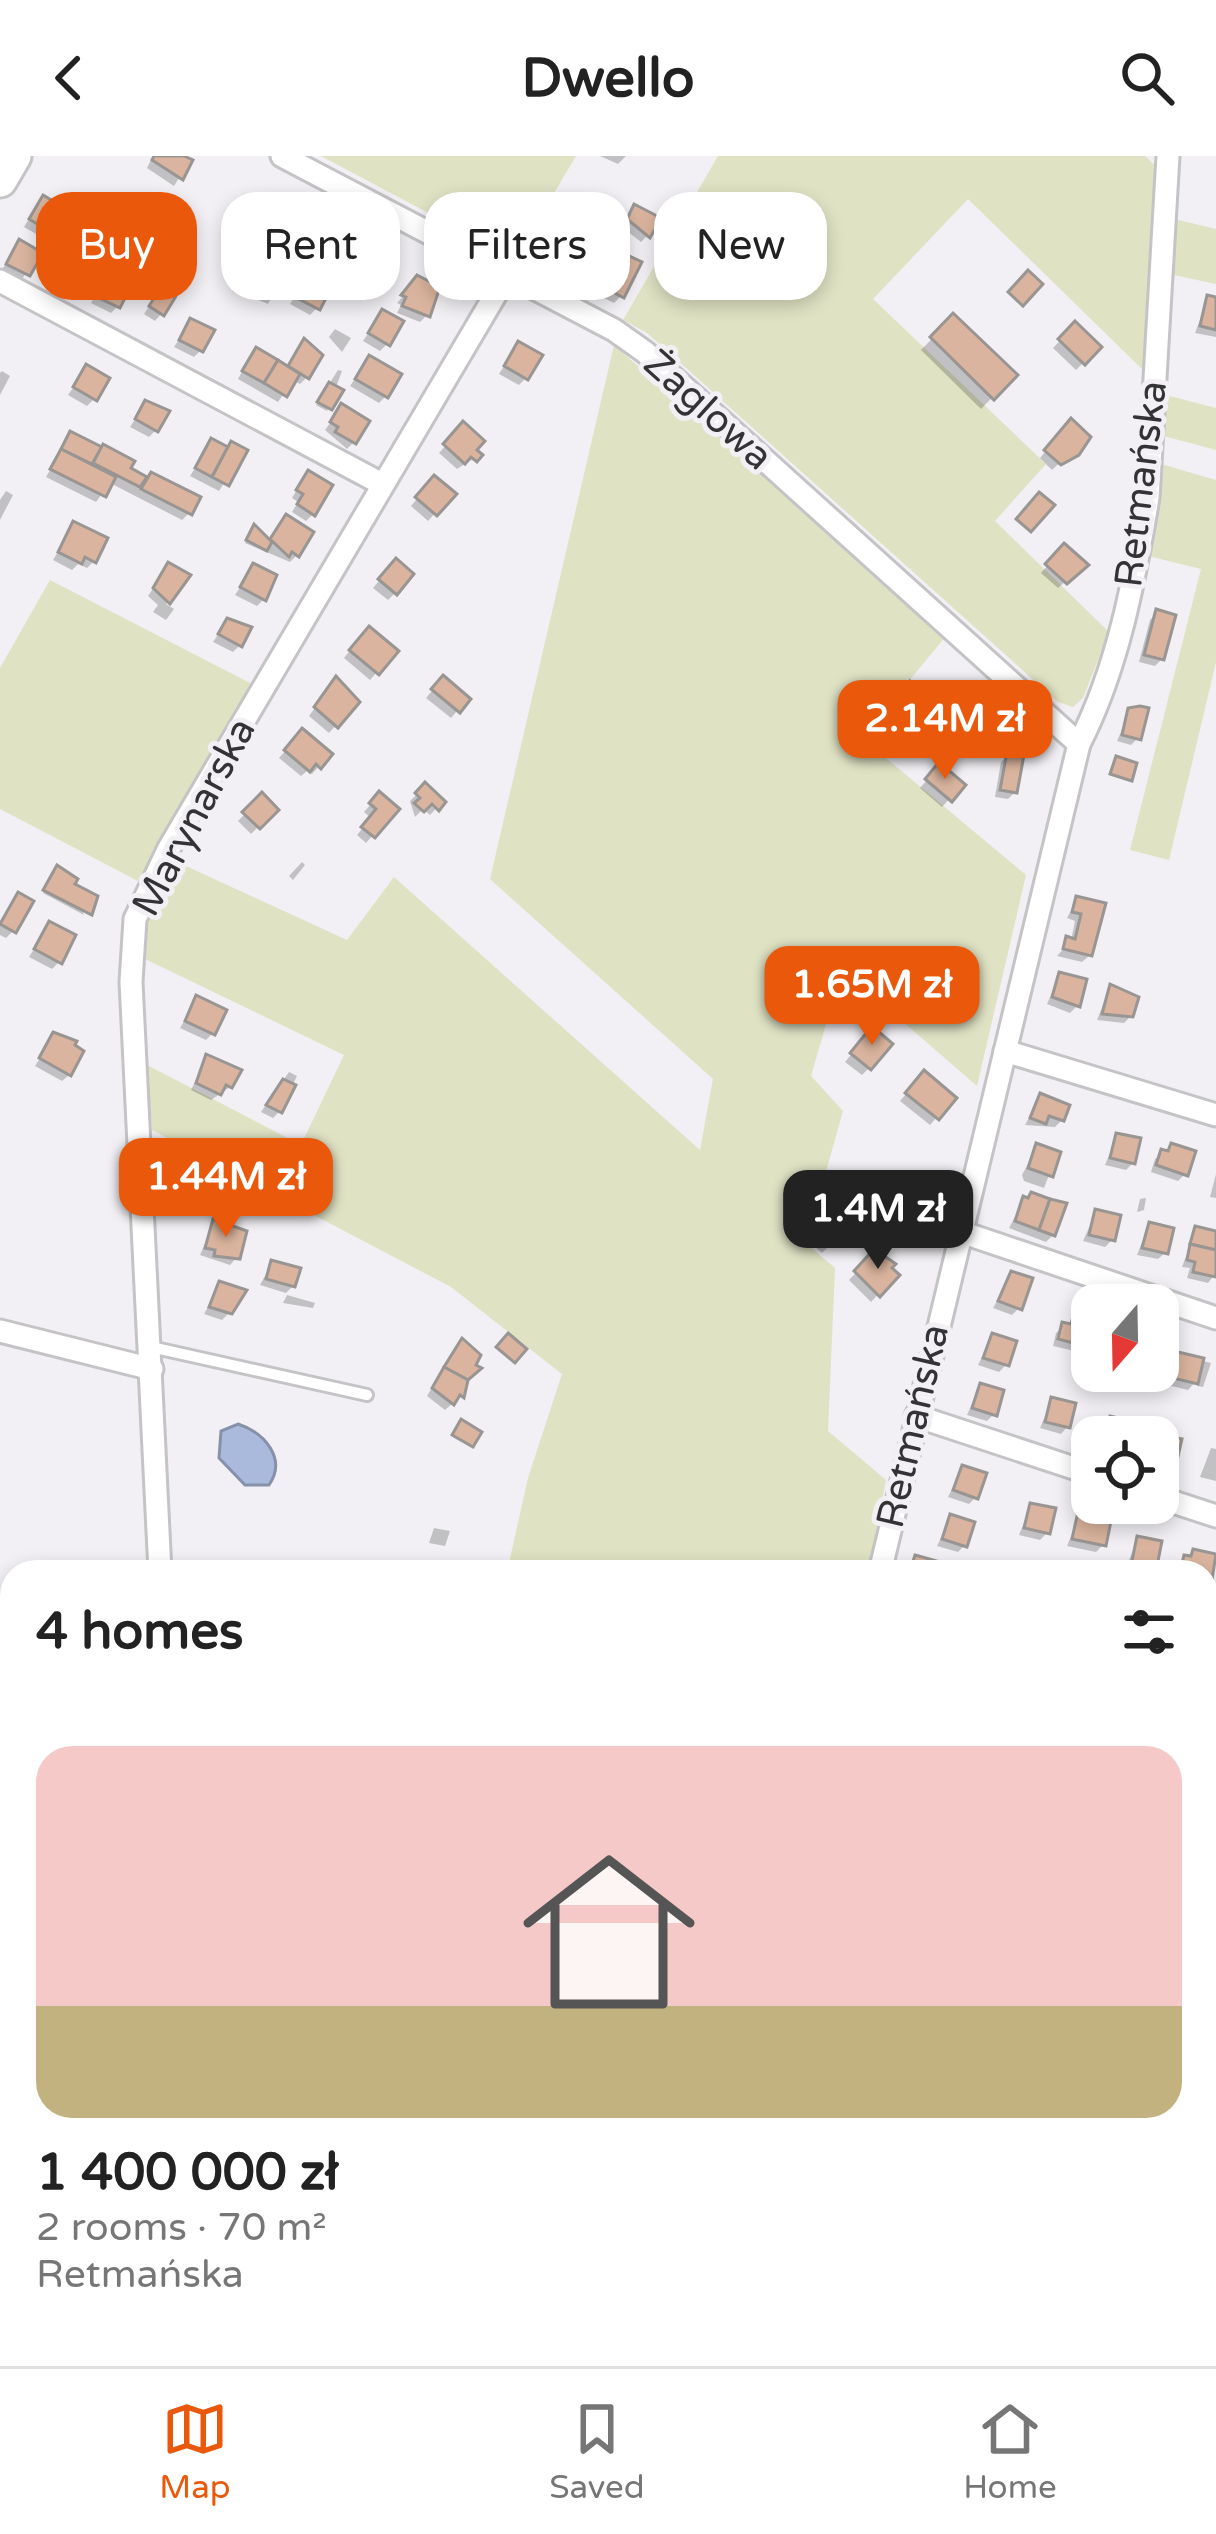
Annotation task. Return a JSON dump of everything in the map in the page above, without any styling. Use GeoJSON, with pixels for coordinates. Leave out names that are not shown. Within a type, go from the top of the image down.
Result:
{"type":"FeatureCollection","features":[{"type":"Feature","properties":{"kind":"main road"},"geometry":{"type":"LineString","coordinates":[[0,180],[14,156]]}},
{"type":"Feature","properties":{"kind":"street","name":"Żaglowa"},"geometry":{"type":"LineString","coordinates":[[282,156],[424,231]]}},
{"type":"Feature","properties":{"kind":"street","name":"Retmańska"},"geometry":{"type":"LineString","coordinates":[[883,1560],[958,1231],[1079,744],[1115,653],[1148,497],[1168,156]]}},
{"type":"Feature","properties":{"kind":"street"},"geometry":{"type":"LineString","coordinates":[[0,281],[382,484]]}},
{"type":"Feature","properties":{"kind":"street","name":"Marynarska"},"geometry":{"type":"LineString","coordinates":[[160,1560],[130,982],[135,919],[169,848],[492,300]]}},
{"type":"Feature","properties":{"kind":"street","name":"Żaglowa"},"geometry":{"type":"LineString","coordinates":[[552,300],[646,352],[1079,744]]}},
{"type":"Feature","properties":{"kind":"street"},"geometry":{"type":"LineString","coordinates":[[1005,1051],[1216,1115]]}},
{"type":"Feature","properties":{"kind":"street"},"geometry":{"type":"LineString","coordinates":[[958,1231],[1216,1318]]}},
{"type":"Feature","properties":{"kind":"street"},"geometry":{"type":"LineString","coordinates":[[0,1331],[152,1358]]}},
{"type":"Feature","properties":{"kind":"street"},"geometry":{"type":"LineString","coordinates":[[916,1416],[1071,1467]]}},
{"type":"Feature","properties":{"kind":"street"},"geometry":{"type":"LineString","coordinates":[[1179,1504],[1216,1516]]}},
{"type":"Feature","properties":{"kind":"lane"},"geometry":{"type":"LineString","coordinates":[[152,1358],[367,1395]]}},
{"type":"Feature","properties":{"kind":"green space"},"geometry":{"type":"Polygon","coordinates":[[[321,156],[576,156],[555,192],[424,192],[424,211],[400,198],[400,192],[389,192],[321,156]]]}},
{"type":"Feature","properties":{"kind":"green space"},"geometry":{"type":"Polygon","coordinates":[[[718,156],[1145,156],[1159,169],[1144,371],[968,199],[873,299],[1046,464],[995,521],[1109,632],[1083,698],[1073,707],[1058,702],[647,333],[623,320],[654,266],[654,300],[827,300],[827,192],[697,192],[718,156]]]}},
{"type":"Feature","properties":{"kind":"green space"},"geometry":{"type":"Polygon","coordinates":[[[1174,219],[1216,229],[1216,284],[1174,275],[1174,219]]]}},
{"type":"Feature","properties":{"kind":"green space"},"geometry":{"type":"Polygon","coordinates":[[[614,345],[946,636],[862,738],[1026,875],[977,1086],[842,969],[811,1076],[843,1111],[806,1243],[835,1268],[828,1431],[886,1480],[870,1560],[510,1560],[528,1478],[562,1374],[451,1287],[152,1130],[147,1065],[301,1145],[344,1055],[143,958],[148,920],[173,860],[347,940],[394,877],[700,1150],[713,1079],[490,879],[614,345]]]}},
{"type":"Feature","properties":{"kind":"green space"},"geometry":{"type":"Polygon","coordinates":[[[1166,395],[1216,408],[1216,450],[1160,435],[1166,395]]]}},
{"type":"Feature","properties":{"kind":"green space"},"geometry":{"type":"Polygon","coordinates":[[[1161,464],[1216,480],[1216,662],[1169,860],[1130,850],[1201,569],[1148,556],[1161,464]]]}},
{"type":"Feature","properties":{"kind":"green space"},"geometry":{"type":"Polygon","coordinates":[[[50,580],[252,684],[138,881],[0,809],[0,668],[50,580]]]}},
{"type":"Feature","properties":{"kind":"water"},"geometry":{"type":"Polygon","coordinates":[[[238,1424],[270,1448],[276,1466],[269,1485],[245,1485],[219,1458],[221,1431],[238,1424]]]}},
{"type":"Feature","properties":{"kind":"building"},"geometry":{"type":"Polygon","coordinates":[[[154,156],[193,160],[183,180],[152,160],[154,156]]]}},
{"type":"Feature","properties":{"kind":"building"},"geometry":{"type":"Polygon","coordinates":[[[634,204],[654,214],[650,238],[630,221],[634,204]]]}},
{"type":"Feature","properties":{"kind":"building"},"geometry":{"type":"Polygon","coordinates":[[[19,239],[36,249],[30,276],[6,264],[19,239]]]}},
{"type":"Feature","properties":{"kind":"building"},"geometry":{"type":"Polygon","coordinates":[[[630,256],[642,262],[630,286],[630,256]]]}},
{"type":"Feature","properties":{"kind":"building"},"geometry":{"type":"Polygon","coordinates":[[[1028,270],[1043,284],[1023,306],[1008,292],[1028,270]]]}},
{"type":"Feature","properties":{"kind":"building"},"geometry":{"type":"Polygon","coordinates":[[[417,275],[424,279],[424,300],[436,300],[430,317],[402,306],[406,297],[401,295],[417,275]]]}},
{"type":"Feature","properties":{"kind":"building"},"geometry":{"type":"Polygon","coordinates":[[[1207,295],[1216,297],[1216,330],[1200,326],[1207,295]]]}},
{"type":"Feature","properties":{"kind":"building"},"geometry":{"type":"Polygon","coordinates":[[[153,300],[174,300],[164,316],[149,306],[153,300]]]}},
{"type":"Feature","properties":{"kind":"building"},"geometry":{"type":"Polygon","coordinates":[[[301,300],[325,300],[320,310],[301,300]]]}},
{"type":"Feature","properties":{"kind":"building"},"geometry":{"type":"Polygon","coordinates":[[[382,309],[404,321],[390,346],[368,333],[382,309]]]}},
{"type":"Feature","properties":{"kind":"building"},"geometry":{"type":"Polygon","coordinates":[[[953,313],[1018,375],[994,400],[930,337],[953,313]]]}},
{"type":"Feature","properties":{"kind":"building"},"geometry":{"type":"Polygon","coordinates":[[[190,318],[215,330],[203,352],[179,340],[190,318]]]}},
{"type":"Feature","properties":{"kind":"building"},"geometry":{"type":"Polygon","coordinates":[[[1075,321],[1102,347],[1085,365],[1058,339],[1075,321]]]}},
{"type":"Feature","properties":{"kind":"building"},"geometry":{"type":"Polygon","coordinates":[[[304,338],[323,355],[309,379],[288,366],[304,338]]]}},
{"type":"Feature","properties":{"kind":"building"},"geometry":{"type":"Polygon","coordinates":[[[518,341],[543,355],[528,380],[504,366],[518,341]]]}},
{"type":"Feature","properties":{"kind":"building"},"geometry":{"type":"Polygon","coordinates":[[[256,347],[278,360],[264,383],[242,371],[256,347]]]}},
{"type":"Feature","properties":{"kind":"building"},"geometry":{"type":"Polygon","coordinates":[[[369,355],[402,374],[388,398],[355,379],[369,355]]]}},
{"type":"Feature","properties":{"kind":"building"},"geometry":{"type":"Polygon","coordinates":[[[278,360],[300,374],[287,397],[264,383],[278,360]]]}},
{"type":"Feature","properties":{"kind":"building"},"geometry":{"type":"Polygon","coordinates":[[[86,364],[110,378],[97,401],[73,387],[86,364]]]}},
{"type":"Feature","properties":{"kind":"building"},"geometry":{"type":"Polygon","coordinates":[[[329,382],[344,390],[332,410],[317,402],[329,382]]]}},
{"type":"Feature","properties":{"kind":"building"},"geometry":{"type":"Polygon","coordinates":[[[145,400],[170,411],[158,432],[135,419],[145,400]]]}},
{"type":"Feature","properties":{"kind":"building"},"geometry":{"type":"Polygon","coordinates":[[[341,403],[370,421],[356,444],[335,432],[338,427],[330,422],[341,403]]]}},
{"type":"Feature","properties":{"kind":"building"},"geometry":{"type":"Polygon","coordinates":[[[1071,418],[1091,437],[1079,455],[1061,465],[1044,450],[1071,418]]]}},
{"type":"Feature","properties":{"kind":"building"},"geometry":{"type":"Polygon","coordinates":[[[463,421],[485,441],[477,450],[483,455],[477,462],[471,457],[465,464],[443,444],[463,421]]]}},
{"type":"Feature","properties":{"kind":"building"},"geometry":{"type":"Polygon","coordinates":[[[70,431],[102,447],[92,464],[61,449],[70,431]]]}},
{"type":"Feature","properties":{"kind":"building"},"geometry":{"type":"Polygon","coordinates":[[[211,438],[228,447],[212,477],[195,468],[211,438]]]}},
{"type":"Feature","properties":{"kind":"building"},"geometry":{"type":"Polygon","coordinates":[[[231,441],[248,450],[229,486],[212,477],[231,441]]]}},
{"type":"Feature","properties":{"kind":"building"},"geometry":{"type":"Polygon","coordinates":[[[103,444],[135,461],[131,468],[147,477],[140,487],[93,463],[103,444]]]}},
{"type":"Feature","properties":{"kind":"building"},"geometry":{"type":"Polygon","coordinates":[[[61,449],[116,477],[106,497],[50,469],[61,449]]]}},
{"type":"Feature","properties":{"kind":"building"},"geometry":{"type":"Polygon","coordinates":[[[308,470],[333,485],[315,516],[297,504],[303,494],[296,490],[308,470]]]}},
{"type":"Feature","properties":{"kind":"building"},"geometry":{"type":"Polygon","coordinates":[[[151,472],[201,497],[192,515],[141,489],[151,472]]]}},
{"type":"Feature","properties":{"kind":"building"},"geometry":{"type":"Polygon","coordinates":[[[434,475],[457,494],[437,516],[415,497],[434,475]]]}},
{"type":"Feature","properties":{"kind":"building"},"geometry":{"type":"Polygon","coordinates":[[[1039,492],[1055,505],[1031,532],[1016,519],[1039,492]]]}},
{"type":"Feature","properties":{"kind":"building"},"geometry":{"type":"Polygon","coordinates":[[[286,514],[314,532],[299,557],[292,552],[289,557],[270,539],[286,514]]]}},
{"type":"Feature","properties":{"kind":"building"},"geometry":{"type":"Polygon","coordinates":[[[73,521],[108,538],[96,563],[85,557],[82,564],[58,552],[73,521]]]}},
{"type":"Feature","properties":{"kind":"building"},"geometry":{"type":"Polygon","coordinates":[[[254,524],[272,542],[267,551],[246,540],[254,524]]]}},
{"type":"Feature","properties":{"kind":"building"},"geometry":{"type":"Polygon","coordinates":[[[1064,543],[1089,565],[1067,584],[1045,564],[1064,543]]]}},
{"type":"Feature","properties":{"kind":"building"},"geometry":{"type":"Polygon","coordinates":[[[396,558],[414,574],[397,595],[378,579],[396,558]]]}},
{"type":"Feature","properties":{"kind":"building"},"geometry":{"type":"Polygon","coordinates":[[[168,562],[191,575],[170,604],[153,588],[168,562]]]}},
{"type":"Feature","properties":{"kind":"building"},"geometry":{"type":"Polygon","coordinates":[[[253,563],[277,575],[266,601],[240,587],[253,563]]]}},
{"type":"Feature","properties":{"kind":"building"},"geometry":{"type":"Polygon","coordinates":[[[1156,609],[1176,615],[1164,660],[1144,655],[1156,609]]]}},
{"type":"Feature","properties":{"kind":"building"},"geometry":{"type":"Polygon","coordinates":[[[227,618],[252,627],[242,647],[218,634],[227,618]]]}},
{"type":"Feature","properties":{"kind":"building"},"geometry":{"type":"Polygon","coordinates":[[[369,626],[399,651],[379,675],[349,650],[369,626]]]}},
{"type":"Feature","properties":{"kind":"building"},"geometry":{"type":"Polygon","coordinates":[[[443,675],[471,699],[460,713],[431,689],[443,675]]]}},
{"type":"Feature","properties":{"kind":"building"},"geometry":{"type":"Polygon","coordinates":[[[336,676],[360,702],[338,728],[314,707],[336,676]]]}},
{"type":"Feature","properties":{"kind":"building"},"geometry":{"type":"Polygon","coordinates":[[[910,681],[931,699],[918,714],[897,697],[910,681]]]}},
{"type":"Feature","properties":{"kind":"building"},"geometry":{"type":"Polygon","coordinates":[[[957,692],[988,714],[973,732],[942,710],[957,692]]]}},
{"type":"Feature","properties":{"kind":"building"},"geometry":{"type":"Polygon","coordinates":[[[1128,708],[1149,708],[1141,740],[1122,735],[1128,708]]]}},
{"type":"Feature","properties":{"kind":"building"},"geometry":{"type":"Polygon","coordinates":[[[302,728],[333,754],[321,769],[316,764],[310,772],[284,750],[302,728]]]}},
{"type":"Feature","properties":{"kind":"building"},"geometry":{"type":"Polygon","coordinates":[[[1007,752],[1024,755],[1017,793],[1000,790],[1007,752]]]}},
{"type":"Feature","properties":{"kind":"building"},"geometry":{"type":"Polygon","coordinates":[[[1116,756],[1137,763],[1132,781],[1110,774],[1116,756]]]}},
{"type":"Feature","properties":{"kind":"building"},"geometry":{"type":"Polygon","coordinates":[[[939,762],[966,785],[952,802],[925,779],[939,762]]]}},
{"type":"Feature","properties":{"kind":"building"},"geometry":{"type":"Polygon","coordinates":[[[425,782],[446,802],[439,811],[432,804],[424,812],[414,803],[420,798],[415,793],[425,782]]]}},
{"type":"Feature","properties":{"kind":"building"},"geometry":{"type":"Polygon","coordinates":[[[379,791],[400,809],[375,838],[361,827],[376,809],[369,803],[379,791]]]}},
{"type":"Feature","properties":{"kind":"building"},"geometry":{"type":"Polygon","coordinates":[[[262,792],[279,810],[260,829],[242,812],[262,792]]]}},
{"type":"Feature","properties":{"kind":"building"},"geometry":{"type":"Polygon","coordinates":[[[57,865],[78,879],[75,884],[98,896],[92,915],[43,890],[57,865]]]}},
{"type":"Feature","properties":{"kind":"building"},"geometry":{"type":"Polygon","coordinates":[[[18,892],[34,901],[16,933],[0,924],[18,892]]]}},
{"type":"Feature","properties":{"kind":"building"},"geometry":{"type":"Polygon","coordinates":[[[1076,896],[1106,903],[1092,956],[1063,949],[1066,936],[1075,939],[1081,914],[1072,912],[1076,896]]]}},
{"type":"Feature","properties":{"kind":"building"},"geometry":{"type":"Polygon","coordinates":[[[49,921],[76,935],[62,964],[34,949],[49,921]]]}},
{"type":"Feature","properties":{"kind":"building"},"geometry":{"type":"Polygon","coordinates":[[[1059,972],[1087,979],[1080,1007],[1052,997],[1059,972]]]}},
{"type":"Feature","properties":{"kind":"building"},"geometry":{"type":"Polygon","coordinates":[[[1110,984],[1139,997],[1133,1017],[1102,1014],[1110,984]]]}},
{"type":"Feature","properties":{"kind":"building"},"geometry":{"type":"Polygon","coordinates":[[[196,995],[227,1010],[215,1035],[185,1021],[196,995]]]}},
{"type":"Feature","properties":{"kind":"building"},"geometry":{"type":"Polygon","coordinates":[[[872,1026],[893,1044],[871,1070],[850,1053],[872,1026]]]}},
{"type":"Feature","properties":{"kind":"building"},"geometry":{"type":"Polygon","coordinates":[[[53,1032],[77,1041],[75,1045],[84,1051],[71,1076],[39,1058],[53,1032]]]}},
{"type":"Feature","properties":{"kind":"building"},"geometry":{"type":"Polygon","coordinates":[[[206,1054],[242,1070],[232,1088],[226,1085],[221,1095],[196,1083],[206,1054]]]}},
{"type":"Feature","properties":{"kind":"building"},"geometry":{"type":"Polygon","coordinates":[[[924,1070],[957,1098],[939,1120],[905,1093],[924,1070]]]}},
{"type":"Feature","properties":{"kind":"building"},"geometry":{"type":"Polygon","coordinates":[[[283,1079],[296,1085],[282,1113],[266,1105],[283,1079]]]}},
{"type":"Feature","properties":{"kind":"building"},"geometry":{"type":"Polygon","coordinates":[[[1040,1093],[1070,1105],[1064,1121],[1049,1116],[1046,1124],[1030,1118],[1040,1093]]]}},
{"type":"Feature","properties":{"kind":"building"},"geometry":{"type":"Polygon","coordinates":[[[1116,1133],[1141,1138],[1135,1164],[1110,1158],[1116,1133]]]}},
{"type":"Feature","properties":{"kind":"building"},"geometry":{"type":"Polygon","coordinates":[[[1036,1143],[1061,1152],[1053,1177],[1028,1168],[1036,1143]]]}},
{"type":"Feature","properties":{"kind":"building"},"geometry":{"type":"Polygon","coordinates":[[[1171,1143],[1196,1151],[1188,1176],[1156,1165],[1161,1149],[1168,1151],[1171,1143]]]}},
{"type":"Feature","properties":{"kind":"building"},"geometry":{"type":"Polygon","coordinates":[[[1031,1192],[1050,1199],[1039,1230],[1015,1221],[1023,1196],[1028,1198],[1031,1192]]]}},
{"type":"Feature","properties":{"kind":"building"},"geometry":{"type":"Polygon","coordinates":[[[1050,1199],[1067,1203],[1055,1236],[1039,1230],[1050,1199]]]}},
{"type":"Feature","properties":{"kind":"building"},"geometry":{"type":"Polygon","coordinates":[[[1095,1209],[1121,1215],[1115,1241],[1089,1235],[1095,1209]]]}},
{"type":"Feature","properties":{"kind":"building"},"geometry":{"type":"Polygon","coordinates":[[[213,1219],[247,1231],[240,1259],[214,1256],[215,1250],[205,1248],[213,1219]]]}},
{"type":"Feature","properties":{"kind":"building"},"geometry":{"type":"Polygon","coordinates":[[[1149,1222],[1174,1228],[1168,1254],[1142,1248],[1149,1222]]]}},
{"type":"Feature","properties":{"kind":"building"},"geometry":{"type":"Polygon","coordinates":[[[1195,1226],[1216,1231],[1216,1250],[1190,1244],[1195,1226]]]}},
{"type":"Feature","properties":{"kind":"building"},"geometry":{"type":"Polygon","coordinates":[[[1190,1244],[1216,1250],[1216,1277],[1193,1272],[1195,1262],[1187,1260],[1190,1244]]]}},
{"type":"Feature","properties":{"kind":"building"},"geometry":{"type":"Polygon","coordinates":[[[874,1249],[896,1264],[892,1268],[900,1275],[880,1297],[854,1271],[874,1249]]]}},
{"type":"Feature","properties":{"kind":"building"},"geometry":{"type":"Polygon","coordinates":[[[271,1260],[301,1268],[295,1287],[266,1279],[271,1260]]]}},
{"type":"Feature","properties":{"kind":"building"},"geometry":{"type":"Polygon","coordinates":[[[1011,1271],[1033,1278],[1022,1310],[998,1301],[1011,1271]]]}},
{"type":"Feature","properties":{"kind":"building"},"geometry":{"type":"Polygon","coordinates":[[[219,1281],[247,1290],[232,1314],[209,1307],[219,1281]]]}},
{"type":"Feature","properties":{"kind":"building"},"geometry":{"type":"Polygon","coordinates":[[[1062,1322],[1071,1324],[1071,1342],[1058,1339],[1062,1322]]]}},
{"type":"Feature","properties":{"kind":"building"},"geometry":{"type":"Polygon","coordinates":[[[508,1333],[527,1349],[515,1363],[496,1347],[508,1333]]]}},
{"type":"Feature","properties":{"kind":"building"},"geometry":{"type":"Polygon","coordinates":[[[992,1333],[1017,1341],[1009,1366],[983,1358],[992,1333]]]}},
{"type":"Feature","properties":{"kind":"building"},"geometry":{"type":"Polygon","coordinates":[[[462,1338],[481,1355],[476,1365],[482,1368],[468,1380],[444,1367],[462,1338]]]}},
{"type":"Feature","properties":{"kind":"building"},"geometry":{"type":"Polygon","coordinates":[[[1179,1352],[1204,1358],[1198,1384],[1179,1380],[1179,1352]]]}},
{"type":"Feature","properties":{"kind":"building"},"geometry":{"type":"Polygon","coordinates":[[[444,1367],[468,1380],[464,1398],[460,1395],[454,1405],[432,1388],[444,1367]]]}},
{"type":"Feature","properties":{"kind":"building"},"geometry":{"type":"Polygon","coordinates":[[[980,1383],[1004,1390],[997,1416],[972,1408],[980,1383]]]}},
{"type":"Feature","properties":{"kind":"building"},"geometry":{"type":"Polygon","coordinates":[[[1051,1397],[1076,1403],[1070,1428],[1045,1422],[1051,1397]]]}},
{"type":"Feature","properties":{"kind":"building"},"geometry":{"type":"Polygon","coordinates":[[[461,1419],[482,1432],[473,1447],[452,1435],[461,1419]]]}},
{"type":"Feature","properties":{"kind":"building"},"geometry":{"type":"Polygon","coordinates":[[[962,1465],[987,1473],[978,1499],[953,1490],[962,1465]]]}},
{"type":"Feature","properties":{"kind":"building"},"geometry":{"type":"Polygon","coordinates":[[[1030,1503],[1056,1508],[1050,1534],[1024,1528],[1030,1503]]]}},
{"type":"Feature","properties":{"kind":"building"},"geometry":{"type":"Polygon","coordinates":[[[950,1514],[975,1522],[967,1547],[942,1539],[950,1514]]]}},
{"type":"Feature","properties":{"kind":"building"},"geometry":{"type":"Polygon","coordinates":[[[1075,1524],[1110,1524],[1106,1546],[1072,1539],[1075,1524]]]}},
{"type":"Feature","properties":{"kind":"building"},"geometry":{"type":"Polygon","coordinates":[[[1137,1536],[1162,1541],[1158,1560],[1132,1560],[1137,1536]]]}},
{"type":"Feature","properties":{"kind":"building"},"geometry":{"type":"Polygon","coordinates":[[[1193,1549],[1216,1554],[1215,1560],[1183,1560],[1184,1555],[1191,1556],[1193,1549]]]}}]}
